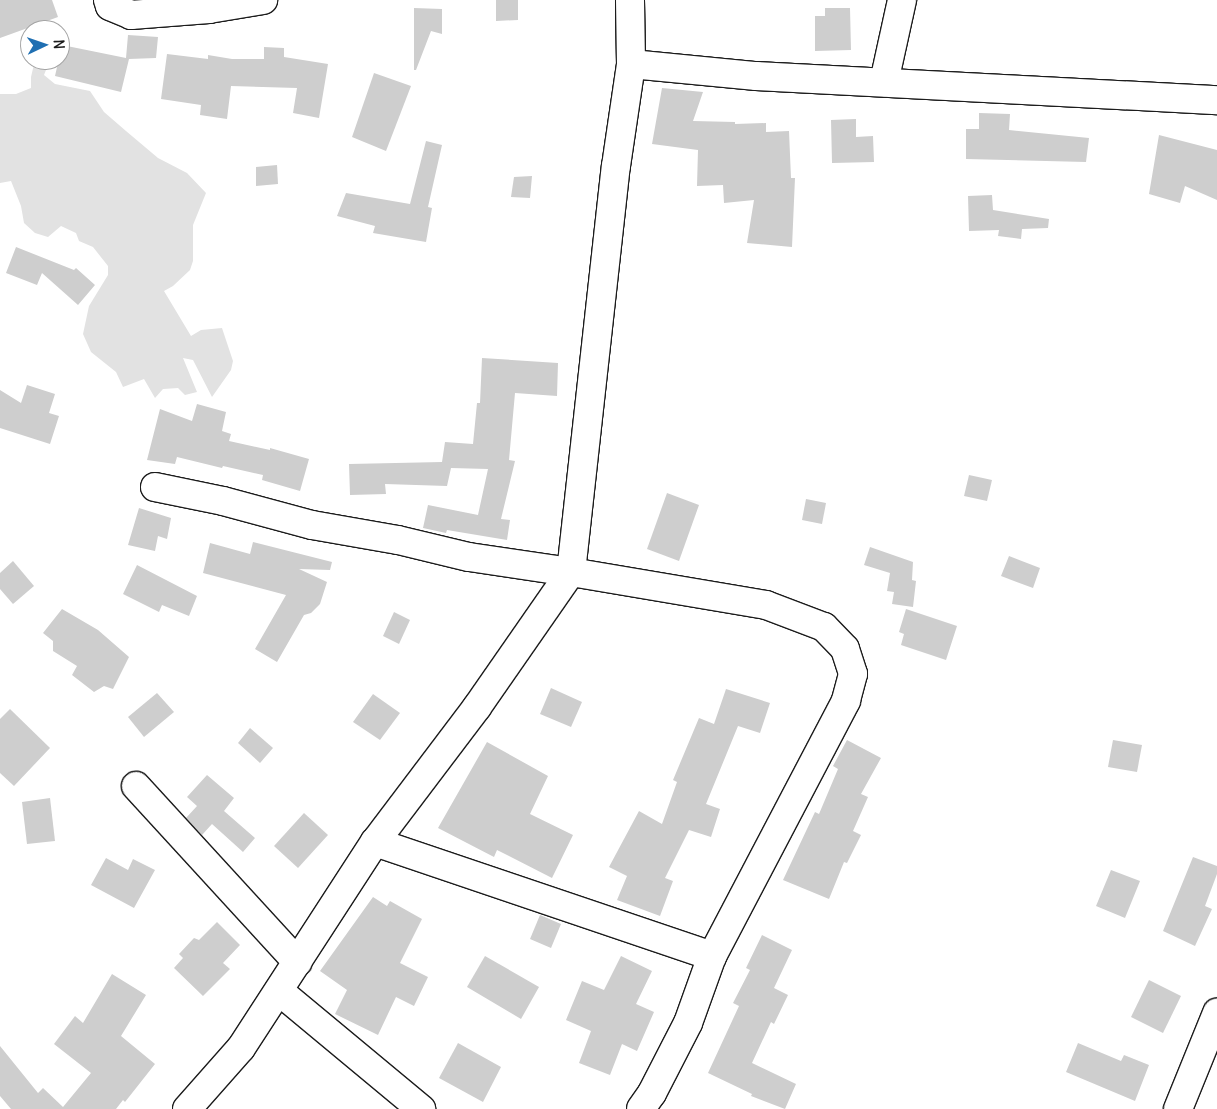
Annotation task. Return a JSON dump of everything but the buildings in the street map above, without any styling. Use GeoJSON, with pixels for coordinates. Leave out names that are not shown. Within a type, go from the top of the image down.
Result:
{"type":"FeatureCollection","features":[{"type":"Feature","properties":{"kind":"street"},"geometry":{"type":"LineString","coordinates":[[108,0],[110,6],[131,15],[209,9],[263,0]]}},
{"type":"Feature","properties":{"kind":"street"},"geometry":{"type":"LineString","coordinates":[[187,1109],[241,1048],[374,842],[477,707],[572,572],[616,166],[631,64],[630,0]]}},
{"type":"Feature","properties":{"kind":"street"},"geometry":{"type":"LineString","coordinates":[[884,82],[902,0]]}},
{"type":"Feature","properties":{"kind":"street"},"geometry":{"type":"LineString","coordinates":[[631,64],[756,76],[1217,100]]}},
{"type":"Feature","properties":{"kind":"street"},"geometry":{"type":"LineString","coordinates":[[155,487],[223,501],[312,525],[398,540],[469,558],[572,572],[766,605],[824,627],[845,649],[852,674],[846,701],[712,956],[688,1023],[641,1109]]}},
{"type":"Feature","properties":{"kind":"street"},"geometry":{"type":"LineString","coordinates":[[136,786],[297,962]]}},
{"type":"Feature","properties":{"kind":"street"},"geometry":{"type":"LineString","coordinates":[[374,842],[712,956]]}},
{"type":"Feature","properties":{"kind":"street"},"geometry":{"type":"LineString","coordinates":[[279,991],[421,1109]]}},
{"type":"Feature","properties":{"kind":"street"},"geometry":{"type":"LineString","coordinates":[[1178,1109],[1217,1013]]}},
{"type":"Feature","properties":{"kind":"shaded area"},"geometry":{"type":"Polygon","coordinates":[[[33,70],[46,70],[44,75],[55,84],[90,91],[104,112],[158,158],[187,173],[206,193],[193,225],[193,261],[190,270],[173,286],[164,291],[191,336],[201,330],[222,328],[233,361],[231,370],[212,397],[193,360],[183,358],[197,392],[185,395],[178,388],[163,389],[155,398],[144,379],[123,387],[116,372],[91,352],[83,334],[89,306],[108,275],[108,266],[93,247],[79,241],[76,233],[61,226],[48,237],[35,233],[24,223],[21,206],[11,181],[0,183],[0,94],[16,94],[31,88],[33,70]]]}}]}
